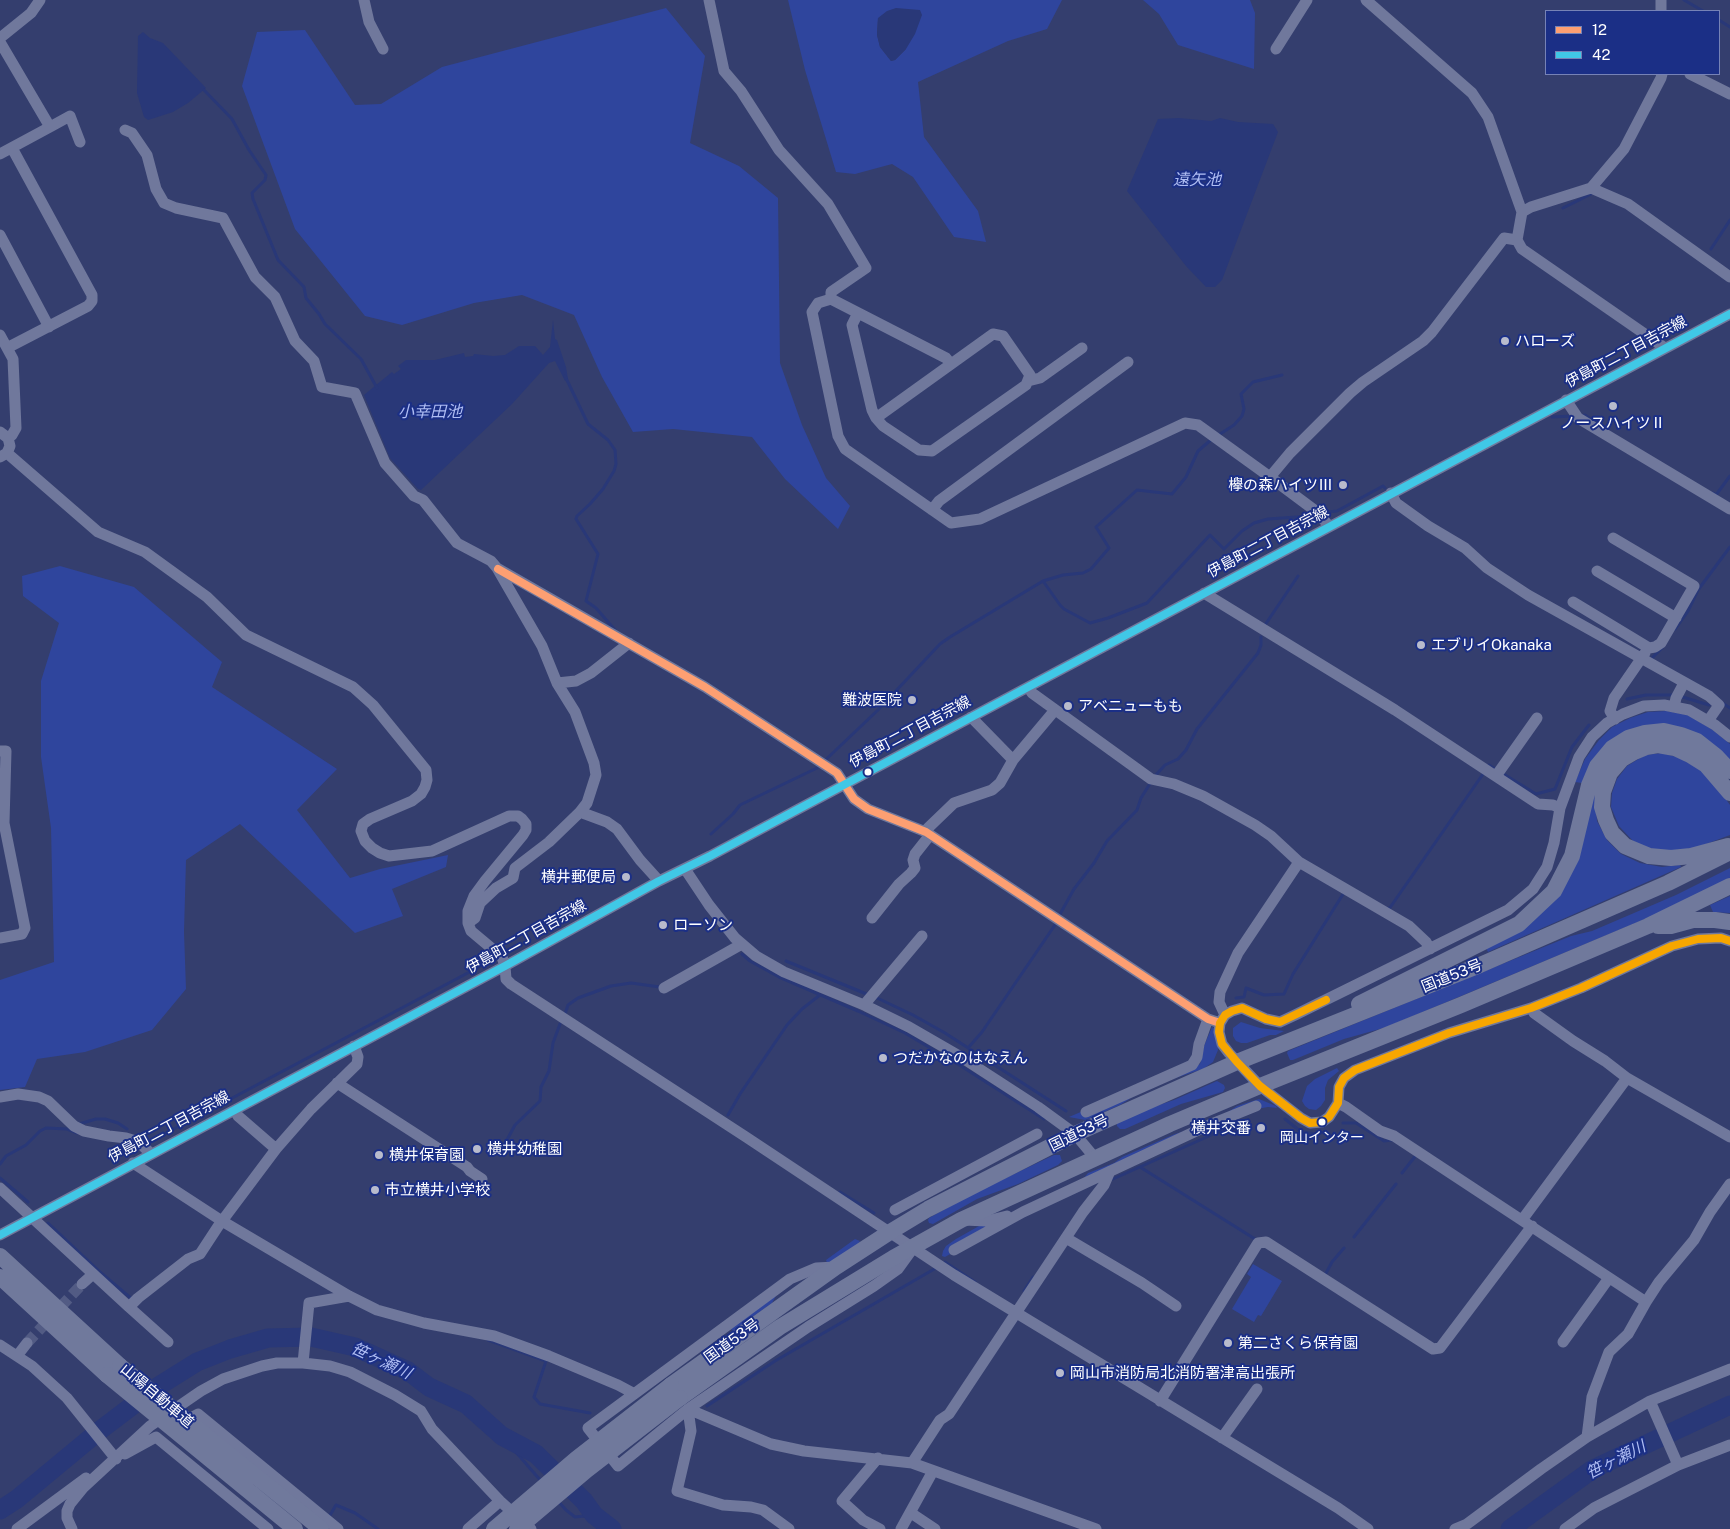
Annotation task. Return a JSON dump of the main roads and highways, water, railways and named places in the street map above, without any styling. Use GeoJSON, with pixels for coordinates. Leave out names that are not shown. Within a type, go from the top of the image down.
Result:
{"type":"FeatureCollection","features":[{"type":"Feature","properties":{"kind":"highway"},"geometry":{"type":"LineString","coordinates":[[1287,1043],[1373,996],[1519,924],[1554,891],[1572,856],[1589,785],[1597,766],[1612,748],[1628,738],[1645,733],[1664,731],[1696,741],[1716,756],[1730,771]]}},
{"type":"Feature","properties":{"kind":"highway"},"geometry":{"type":"LineString","coordinates":[[1730,793],[1706,765],[1675,748],[1658,745],[1646,747],[1622,759],[1610,773],[1603,792],[1602,807],[1612,833],[1625,846],[1649,856],[1671,858],[1691,856],[1730,845]]}},
{"type":"Feature","properties":{"kind":"highway","name":"国道53号"},"geometry":{"type":"LineString","coordinates":[[494,1529],[576,1459],[680,1397],[773,1311],[836,1267],[928,1209],[1075,1134],[1186,1084],[1480,965],[1668,883],[1730,852]]}},
{"type":"Feature","properties":{"kind":"highway","name":"国道53号"},"geometry":{"type":"LineString","coordinates":[[517,1529],[587,1470],[680,1397],[780,1327],[893,1258],[914,1248],[961,1220],[1170,1124],[1648,926],[1730,886]]}},
{"type":"Feature","properties":{"kind":"highway"},"geometry":{"type":"LineString","coordinates":[[1648,926],[1671,926],[1693,920],[1730,922]]}},
{"type":"Feature","properties":{"kind":"highway","name":"山陽自動車道"},"geometry":{"type":"LineString","coordinates":[[0,1256],[114,1370],[295,1529]]}},
{"type":"Feature","properties":{"kind":"highway","name":"山陽自動車道"},"geometry":{"type":"LineString","coordinates":[[0,1277],[114,1370],[321,1529]]}},
{"type":"Feature","properties":{"kind":"water"},"geometry":{"type":"Polygon","coordinates":[[[896,8],[920,10],[922,15],[915,34],[906,49],[895,60],[891,61],[880,47],[877,35],[878,18],[887,11],[896,8]]]}},
{"type":"Feature","properties":{"kind":"water"},"geometry":{"type":"Polygon","coordinates":[[[143,32],[150,38],[163,43],[206,88],[188,103],[173,112],[148,120],[144,117],[137,93],[138,36],[143,32]]]}},
{"type":"Feature","properties":{"kind":"water","name":"遠矢池"},"geometry":{"type":"Polygon","coordinates":[[[1179,118],[1211,121],[1220,118],[1238,122],[1273,124],[1278,132],[1222,280],[1215,287],[1206,287],[1186,266],[1127,191],[1158,119],[1179,118]]]}},
{"type":"Feature","properties":{"kind":"water","name":"小幸田池"},"geometry":{"type":"Polygon","coordinates":[[[553,320],[555,339],[566,367],[568,379],[565,381],[555,361],[549,363],[512,404],[421,490],[418,489],[390,458],[364,395],[392,372],[394,374],[401,369],[398,366],[406,360],[435,360],[464,353],[465,357],[473,356],[474,354],[505,355],[519,346],[535,346],[543,355],[550,347],[553,320]]]}},
{"type":"Feature","properties":{"kind":"waterway"},"geometry":{"type":"LineString","coordinates":[[1684,0],[1701,10]]}},
{"type":"Feature","properties":{"kind":"waterway"},"geometry":{"type":"LineString","coordinates":[[1720,21],[1730,27]]}},
{"type":"Feature","properties":{"kind":"waterway"},"geometry":{"type":"LineString","coordinates":[[204,90],[232,119],[249,150],[266,175],[265,180],[252,193],[278,260],[304,287],[306,298],[325,324],[361,359],[377,388]]}},
{"type":"Feature","properties":{"kind":"waterway"},"geometry":{"type":"LineString","coordinates":[[1563,208],[1591,194]]}},
{"type":"Feature","properties":{"kind":"waterway"},"geometry":{"type":"LineString","coordinates":[[1711,249],[1730,220]]}},
{"type":"Feature","properties":{"kind":"waterway"},"geometry":{"type":"LineString","coordinates":[[1217,436],[1234,425],[1242,416],[1244,409],[1241,394],[1253,382],[1282,375]]}},
{"type":"Feature","properties":{"kind":"waterway"},"geometry":{"type":"LineString","coordinates":[[565,376],[588,424],[608,440],[615,450],[616,464],[614,471],[603,489],[576,519],[598,554],[586,601],[596,608],[615,630]]}},
{"type":"Feature","properties":{"kind":"waterway"},"geometry":{"type":"LineString","coordinates":[[1582,416],[1585,415],[1599,424]]}},
{"type":"Feature","properties":{"kind":"waterway"},"geometry":{"type":"LineString","coordinates":[[1552,417],[1573,416]]}},
{"type":"Feature","properties":{"kind":"waterway"},"geometry":{"type":"LineString","coordinates":[[711,834],[740,805],[817,768],[878,710],[940,644],[950,637],[1043,581],[1063,575],[1083,573],[1091,569],[1109,548],[1096,527],[1137,490],[1172,494],[1186,477],[1198,451],[1212,439]]}},
{"type":"Feature","properties":{"kind":"waterway"},"geometry":{"type":"LineString","coordinates":[[1713,493],[1716,495],[1730,476]]}},
{"type":"Feature","properties":{"kind":"waterway"},"geometry":{"type":"LineString","coordinates":[[1328,512],[1337,511],[1383,486],[1385,488]]}},
{"type":"Feature","properties":{"kind":"waterway"},"geometry":{"type":"LineString","coordinates":[[1043,581],[1064,609],[1090,623],[1147,603],[1210,535],[1224,549],[1242,531],[1254,523],[1268,519],[1311,516]]}},
{"type":"Feature","properties":{"kind":"waterway"},"geometry":{"type":"LineString","coordinates":[[1675,629],[1688,611],[1698,590],[1730,547]]}},
{"type":"Feature","properties":{"kind":"waterway"},"geometry":{"type":"LineString","coordinates":[[1265,625],[1298,576]]}},
{"type":"Feature","properties":{"kind":"waterway"},"geometry":{"type":"LineString","coordinates":[[1154,777],[1165,765],[1178,759],[1186,750],[1197,729],[1258,653],[1261,637]]}},
{"type":"Feature","properties":{"kind":"waterway"},"geometry":{"type":"LineString","coordinates":[[1650,660],[1662,648]]}},
{"type":"Feature","properties":{"kind":"waterway"},"geometry":{"type":"LineString","coordinates":[[1627,699],[1646,695],[1676,695],[1709,705]]}},
{"type":"Feature","properties":{"kind":"waterway"},"geometry":{"type":"LineString","coordinates":[[1721,702],[1730,708]]}},
{"type":"Feature","properties":{"kind":"waterway"},"geometry":{"type":"LineString","coordinates":[[1489,765],[1536,794],[1555,789],[1572,747],[1589,725]]}},
{"type":"Feature","properties":{"kind":"waterway"},"geometry":{"type":"LineString","coordinates":[[1388,908],[1483,774]]}},
{"type":"Feature","properties":{"kind":"waterway"},"geometry":{"type":"LineString","coordinates":[[1059,916],[1074,889],[1094,863],[1107,841],[1137,810],[1141,798],[1151,782]]}},
{"type":"Feature","properties":{"kind":"waterway"},"geometry":{"type":"LineString","coordinates":[[1236,998],[1244,997],[1246,988],[1264,995],[1284,994],[1293,974],[1345,891]]}},
{"type":"Feature","properties":{"kind":"waterway"},"geometry":{"type":"LineString","coordinates":[[968,1048],[982,1032],[1057,922]]}},
{"type":"Feature","properties":{"kind":"waterway"},"geometry":{"type":"LineString","coordinates":[[742,954],[750,961],[779,977],[905,1033],[1044,1119]]}},
{"type":"Feature","properties":{"kind":"waterway"},"geometry":{"type":"LineString","coordinates":[[155,1139],[494,959]]}},
{"type":"Feature","properties":{"kind":"waterway"},"geometry":{"type":"LineString","coordinates":[[786,961],[869,995]]}},
{"type":"Feature","properties":{"kind":"waterway"},"geometry":{"type":"LineString","coordinates":[[565,1014],[568,1005],[578,998],[611,986],[631,983],[660,987]]}},
{"type":"Feature","properties":{"kind":"waterway"},"geometry":{"type":"LineString","coordinates":[[728,1115],[787,1025],[802,1009],[820,995]]}},
{"type":"Feature","properties":{"kind":"waterway"},"geometry":{"type":"LineString","coordinates":[[875,997],[945,1033],[1066,1111]]}},
{"type":"Feature","properties":{"kind":"waterway"},"geometry":{"type":"LineString","coordinates":[[501,1151],[515,1125],[540,1101],[541,1087],[549,1071],[553,1043],[560,1024]]}},
{"type":"Feature","properties":{"kind":"waterway"},"geometry":{"type":"LineString","coordinates":[[79,1124],[96,1119],[105,1119],[118,1123],[127,1129]]}},
{"type":"Feature","properties":{"kind":"waterway"},"geometry":{"type":"LineString","coordinates":[[1285,1119],[1300,1131],[1314,1134],[1326,1132]]}},
{"type":"Feature","properties":{"kind":"waterway"},"geometry":{"type":"LineString","coordinates":[[1113,1179],[1238,1123]]}},
{"type":"Feature","properties":{"kind":"waterway"},"geometry":{"type":"LineString","coordinates":[[1343,1123],[1356,1123],[1384,1141],[1392,1140]]}},
{"type":"Feature","properties":{"kind":"waterway"},"geometry":{"type":"LineString","coordinates":[[0,1164],[6,1156],[26,1145],[40,1131],[46,1128],[67,1129],[77,1133]]}},
{"type":"Feature","properties":{"kind":"waterway"},"geometry":{"type":"LineString","coordinates":[[1402,1173],[1417,1154]]}},
{"type":"Feature","properties":{"kind":"waterway"},"geometry":{"type":"LineString","coordinates":[[1140,1167],[1255,1239]]}},
{"type":"Feature","properties":{"kind":"waterway"},"geometry":{"type":"LineString","coordinates":[[0,1178],[28,1202]]}},
{"type":"Feature","properties":{"kind":"waterway"},"geometry":{"type":"LineString","coordinates":[[1354,1237],[1396,1184]]}},
{"type":"Feature","properties":{"kind":"waterway"},"geometry":{"type":"LineString","coordinates":[[840,1192],[874,1213]]}},
{"type":"Feature","properties":{"kind":"waterway"},"geometry":{"type":"LineString","coordinates":[[48,1223],[133,1300]]}},
{"type":"Feature","properties":{"kind":"waterway"},"geometry":{"type":"LineString","coordinates":[[1325,1275],[1332,1262],[1344,1248]]}},
{"type":"Feature","properties":{"kind":"waterway"},"geometry":{"type":"LineString","coordinates":[[945,1262],[975,1282]]}},
{"type":"Feature","properties":{"kind":"waterway"},"geometry":{"type":"LineString","coordinates":[[707,1406],[775,1361],[936,1268]]}},
{"type":"Feature","properties":{"kind":"waterway"},"geometry":{"type":"LineString","coordinates":[[1024,1291],[1033,1277]]}},
{"type":"Feature","properties":{"kind":"waterway","name":"笹ヶ瀬川"},"geometry":{"type":"LineString","coordinates":[[0,1510],[17,1499],[99,1431],[157,1387],[197,1362],[230,1349],[268,1338],[311,1337],[355,1347],[408,1371],[429,1387],[466,1404],[502,1436],[536,1454],[584,1501],[594,1515],[612,1529]]}},
{"type":"Feature","properties":{"kind":"waterway"},"geometry":{"type":"LineString","coordinates":[[488,1340],[546,1361],[534,1397],[540,1404],[590,1413]]}},
{"type":"Feature","properties":{"kind":"waterway","name":"笹ヶ瀬川"},"geometry":{"type":"LineString","coordinates":[[1510,1529],[1593,1469],[1730,1405]]}},
{"type":"Feature","properties":{"kind":"waterway"},"geometry":{"type":"LineString","coordinates":[[502,1436],[541,1481]]}},
{"type":"Feature","properties":{"kind":"waterway"},"geometry":{"type":"LineString","coordinates":[[558,1501],[575,1517],[594,1515]]}},
{"type":"Feature","properties":{"kind":"waterway"},"geometry":{"type":"LineString","coordinates":[[329,1517],[336,1505],[355,1513],[378,1529]]}},
{"type":"Feature","properties":{"kind":"tunnel"},"geometry":{"type":"LineString","coordinates":[[27,1343],[82,1284]]}},
{"type":"Feature","properties":{"kind":"place","name":"ハローズ"},"geometry":{"type":"Point","coordinates":[1505,341]}},
{"type":"Feature","properties":{"kind":"place","name":"ノースハイツⅡ"},"geometry":{"type":"Point","coordinates":[1613,406]}},
{"type":"Feature","properties":{"kind":"place","name":"欅の森ハイツⅢ"},"geometry":{"type":"Point","coordinates":[1343,485]}},
{"type":"Feature","properties":{"kind":"place","name":"エブリイOkanaka"},"geometry":{"type":"Point","coordinates":[1421,645]}},
{"type":"Feature","properties":{"kind":"place","name":"難波医院"},"geometry":{"type":"Point","coordinates":[912,700]}},
{"type":"Feature","properties":{"kind":"place","name":"アベニューもも"},"geometry":{"type":"Point","coordinates":[1068,706]}},
{"type":"Feature","properties":{"kind":"place","name":"横井郵便局"},"geometry":{"type":"Point","coordinates":[626,877]}},
{"type":"Feature","properties":{"kind":"place","name":"ローソン"},"geometry":{"type":"Point","coordinates":[663,925]}},
{"type":"Feature","properties":{"kind":"place","name":"つだかなのはなえん"},"geometry":{"type":"Point","coordinates":[883,1058]}},
{"type":"Feature","properties":{"kind":"place","name":"岡山インター"},"geometry":{"type":"Point","coordinates":[1322,1122]}},
{"type":"Feature","properties":{"kind":"place","name":"横井交番"},"geometry":{"type":"Point","coordinates":[1261,1128]}},
{"type":"Feature","properties":{"kind":"place","name":"横井幼稚園"},"geometry":{"type":"Point","coordinates":[477,1149]}},
{"type":"Feature","properties":{"kind":"place","name":"横井保育園"},"geometry":{"type":"Point","coordinates":[379,1155]}},
{"type":"Feature","properties":{"kind":"place","name":"市立横井小学校"},"geometry":{"type":"Point","coordinates":[375,1190]}},
{"type":"Feature","properties":{"kind":"place","name":"第二さくら保育園"},"geometry":{"type":"Point","coordinates":[1228,1343]}},
{"type":"Feature","properties":{"kind":"place","name":"岡山市消防局北消防署津高出張所"},"geometry":{"type":"Point","coordinates":[1060,1373]}}]}
